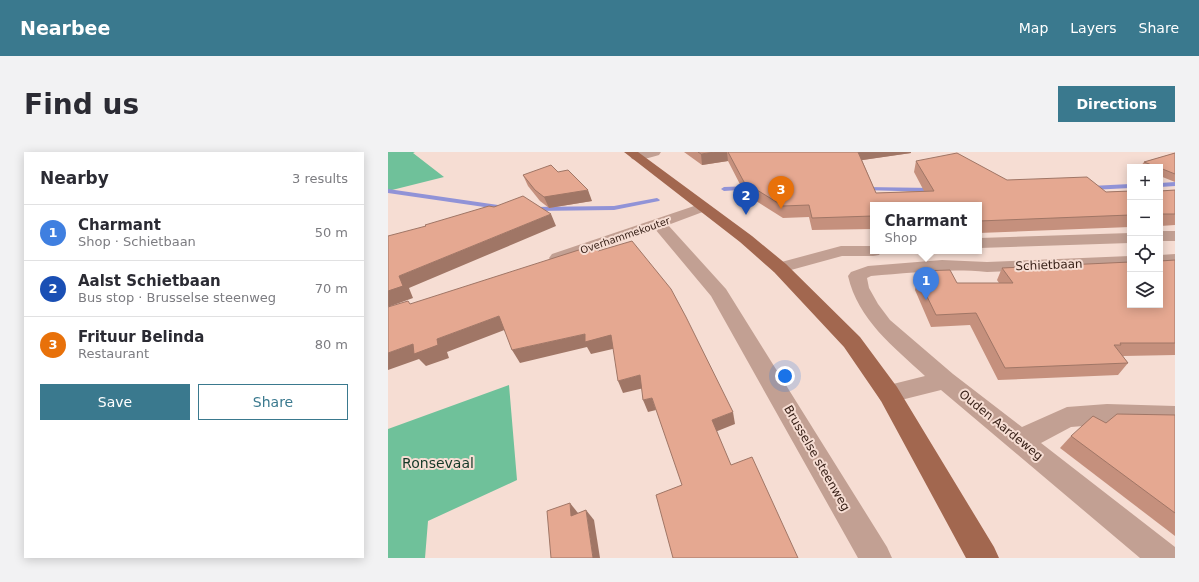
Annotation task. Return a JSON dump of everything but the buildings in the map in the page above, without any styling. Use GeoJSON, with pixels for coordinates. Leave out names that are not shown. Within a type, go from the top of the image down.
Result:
{"type":"FeatureCollection","features":[{"type":"Feature","properties":{"kind":"main road"},"geometry":{"type":"LineString","coordinates":[[633,154],[746,239],[780,268],[852,342],[890,394],[983,558]]}},
{"type":"Feature","properties":{"kind":"street"},"geometry":{"type":"LineString","coordinates":[[633,154],[655,152]]}},
{"type":"Feature","properties":{"kind":"street","name":"Overhammekouter"},"geometry":{"type":"LineString","coordinates":[[541,264],[702,207]]}},
{"type":"Feature","properties":{"kind":"street","name":"Brusselse steenweg"},"geometry":{"type":"LineString","coordinates":[[658,223],[719,293],[876,558]]}},
{"type":"Feature","properties":{"kind":"street"},"geometry":{"type":"LineString","coordinates":[[1163,236],[1175,236]]}},
{"type":"Feature","properties":{"kind":"street","name":"Schietbaan"},"geometry":{"type":"LineString","coordinates":[[982,244],[1127,238]]}},
{"type":"Feature","properties":{"kind":"street"},"geometry":{"type":"LineString","coordinates":[[780,268],[841,252],[870,251]]}},
{"type":"Feature","properties":{"kind":"street"},"geometry":{"type":"LineString","coordinates":[[817,258],[841,266],[857,276]]}},
{"type":"Feature","properties":{"kind":"street","name":"Schietbaan"},"geometry":{"type":"LineString","coordinates":[[857,276],[868,271],[942,265],[965,258],[988,267],[1127,261]]}},
{"type":"Feature","properties":{"kind":"street"},"geometry":{"type":"LineString","coordinates":[[1163,260],[1175,259]]}},
{"type":"Feature","properties":{"kind":"street","name":"Ouden Aardeweg"},"geometry":{"type":"LineString","coordinates":[[857,276],[860,288],[870,307],[883,325],[945,380],[1164,558]]}},
{"type":"Feature","properties":{"kind":"street"},"geometry":{"type":"LineString","coordinates":[[890,394],[945,380]]}},
{"type":"Feature","properties":{"kind":"street"},"geometry":{"type":"LineString","coordinates":[[1020,441],[1067,417],[1107,414],[1175,416]]}},
{"type":"Feature","properties":{"kind":"green space"},"geometry":{"type":"Polygon","coordinates":[[[388,152],[415,152],[413,153],[444,177],[388,191],[388,152]]]}},
{"type":"Feature","properties":{"kind":"green space","name":"Ronsevaal"},"geometry":{"type":"Polygon","coordinates":[[[509,385],[517,480],[428,521],[425,558],[388,558],[388,429],[509,385]]]}},
{"type":"Feature","properties":{"kind":"waterway"},"geometry":{"type":"LineString","coordinates":[[1163,185],[1175,184]]}},
{"type":"Feature","properties":{"kind":"waterway"},"geometry":{"type":"LineString","coordinates":[[1091,188],[1127,186]]}},
{"type":"Feature","properties":{"kind":"waterway"},"geometry":{"type":"LineString","coordinates":[[724,189],[751,188]]}},
{"type":"Feature","properties":{"kind":"waterway"},"geometry":{"type":"LineString","coordinates":[[865,189],[933,190]]}},
{"type":"Feature","properties":{"kind":"waterway"},"geometry":{"type":"LineString","coordinates":[[388,191],[505,208]]}},
{"type":"Feature","properties":{"kind":"waterway"},"geometry":{"type":"LineString","coordinates":[[533,209],[614,208],[657,200]]}},
{"type":"Feature","properties":{"kind":"place","name":"Frituur Belinda"},"geometry":{"type":"Point","coordinates":[781,209]}},
{"type":"Feature","properties":{"kind":"place","name":"Aalst Schietbaan"},"geometry":{"type":"Point","coordinates":[746,215]}},
{"type":"Feature","properties":{"kind":"place","name":"Charmant"},"geometry":{"type":"Point","coordinates":[926,300]}}]}
